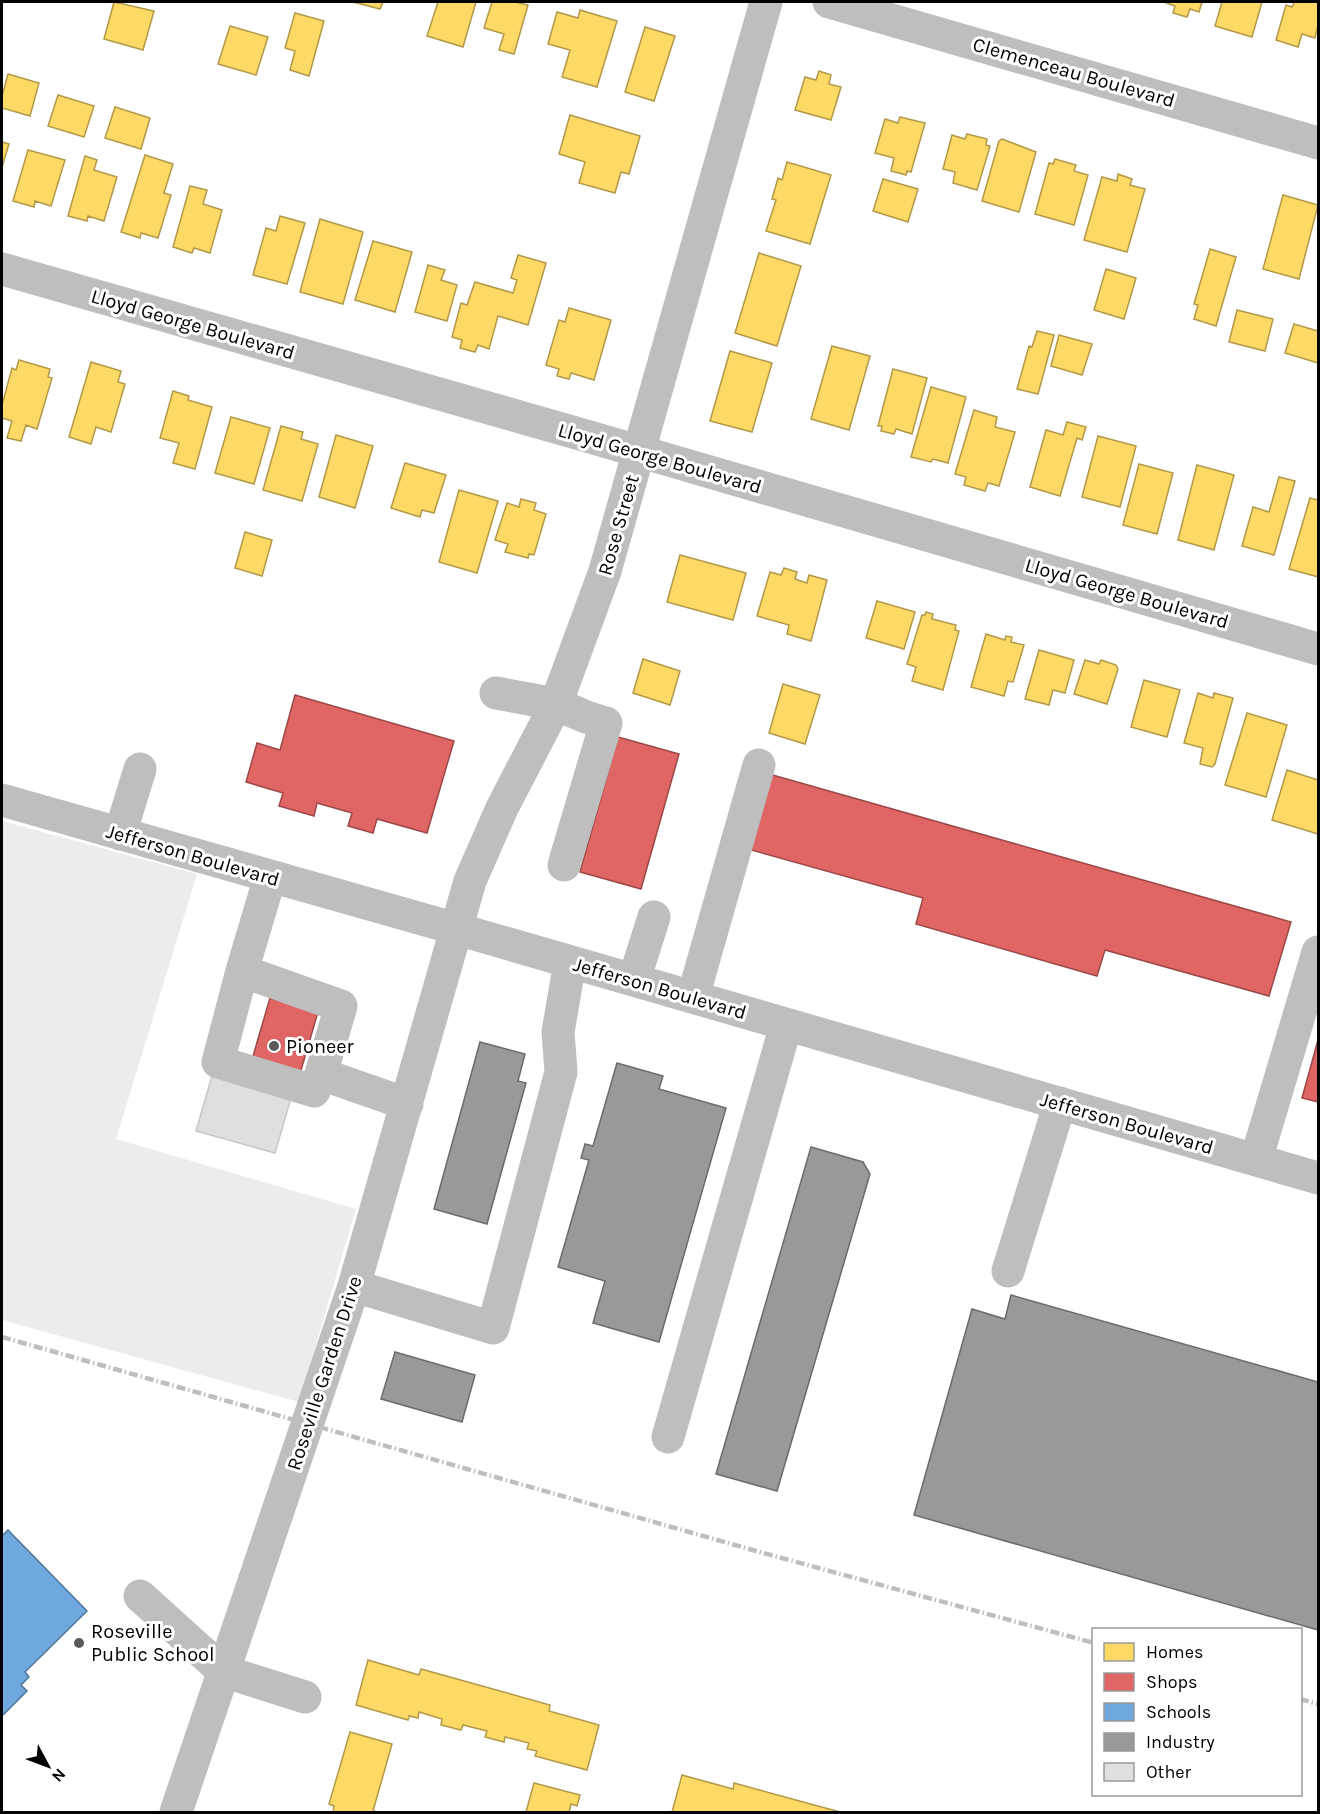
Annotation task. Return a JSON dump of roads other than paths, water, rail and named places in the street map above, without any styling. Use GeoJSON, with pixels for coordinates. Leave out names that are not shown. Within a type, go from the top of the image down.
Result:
{"type":"FeatureCollection","features":[{"type":"Feature","properties":{"kind":"street","name":"Rose Street"},"geometry":{"type":"LineString","coordinates":[[457,929],[470,881],[502,808],[556,704],[606,571],[766,2]]}},
{"type":"Feature","properties":{"kind":"street","name":"Clemenceau Boulevard"},"geometry":{"type":"LineString","coordinates":[[829,2],[1318,143]]}},
{"type":"Feature","properties":{"kind":"street","name":"Lloyd George Boulevard"},"geometry":{"type":"LineString","coordinates":[[2,269],[1318,649]]}},
{"type":"Feature","properties":{"kind":"street"},"geometry":{"type":"LineString","coordinates":[[496,693],[556,704],[606,723],[564,865]]}},
{"type":"Feature","properties":{"kind":"street"},"geometry":{"type":"LineString","coordinates":[[693,998],[759,765]]}},
{"type":"Feature","properties":{"kind":"street"},"geometry":{"type":"LineString","coordinates":[[120,834],[140,769]]}},
{"type":"Feature","properties":{"kind":"street","name":"Jefferson Boulevard"},"geometry":{"type":"LineString","coordinates":[[2,800],[1318,1178]]}},
{"type":"Feature","properties":{"kind":"street"},"geometry":{"type":"LineString","coordinates":[[242,971],[341,1006],[314,1091],[218,1062],[242,971],[270,877]]}},
{"type":"Feature","properties":{"kind":"street"},"geometry":{"type":"LineString","coordinates":[[634,980],[654,917]]}},
{"type":"Feature","properties":{"kind":"street","name":"Roseville Garden Drive"},"geometry":{"type":"LineString","coordinates":[[176,1812],[354,1286],[457,929]]}},
{"type":"Feature","properties":{"kind":"street"},"geometry":{"type":"LineString","coordinates":[[1256,1160],[1318,952]]}},
{"type":"Feature","properties":{"kind":"street"},"geometry":{"type":"LineString","coordinates":[[354,1286],[493,1328],[561,1072],[558,1032],[570,962]]}},
{"type":"Feature","properties":{"kind":"street"},"geometry":{"type":"LineString","coordinates":[[668,1437],[786,1024]]}},
{"type":"Feature","properties":{"kind":"street"},"geometry":{"type":"LineString","coordinates":[[321,1074],[407,1104]]}},
{"type":"Feature","properties":{"kind":"street"},"geometry":{"type":"LineString","coordinates":[[1008,1271],[1060,1103]]}},
{"type":"Feature","properties":{"kind":"street"},"geometry":{"type":"LineString","coordinates":[[140,1596],[224,1671],[305,1697]]}},
{"type":"Feature","properties":{"kind":"railway"},"geometry":{"type":"LineString","coordinates":[[2,1337],[756,1551],[1092,1642]]}},
{"type":"Feature","properties":{"kind":"railway"},"geometry":{"type":"LineString","coordinates":[[1302,1700],[1318,1704]]}},
{"type":"Feature","properties":{"kind":"place","name":"Pioneer"},"geometry":{"type":"Point","coordinates":[274,1046]}},
{"type":"Feature","properties":{"kind":"place","name":"Roseville Public School"},"geometry":{"type":"Point","coordinates":[79,1643]}}]}
